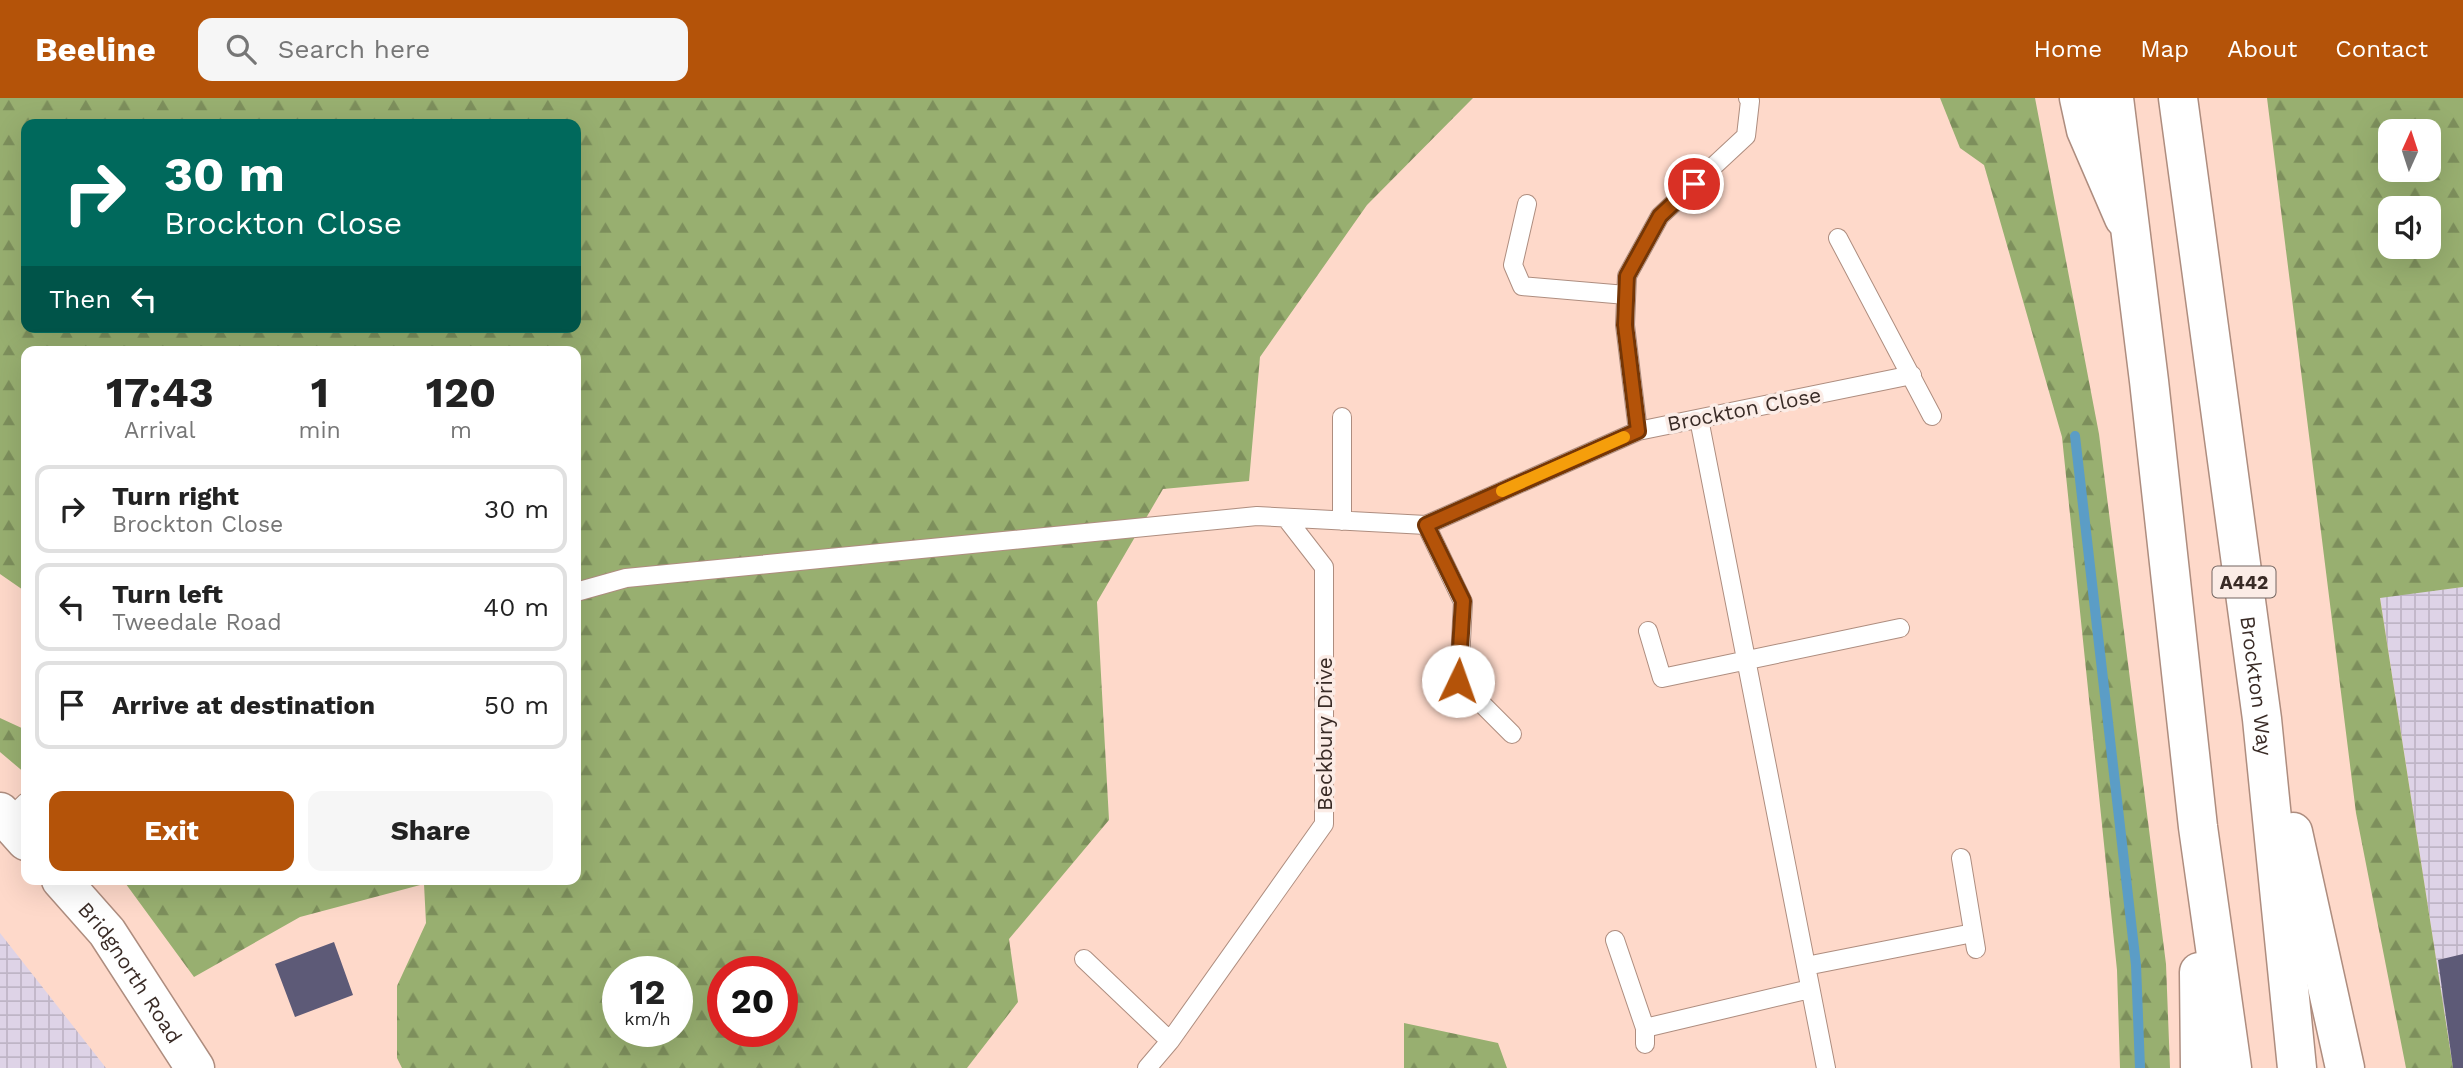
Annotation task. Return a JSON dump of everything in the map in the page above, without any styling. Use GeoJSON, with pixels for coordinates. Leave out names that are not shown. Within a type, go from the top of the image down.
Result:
{"type":"FeatureCollection","features":[{"type":"Feature","properties":{"kind":"main road"},"geometry":{"type":"LineString","coordinates":[[2079,98],[2087,130],[2129,230]]}},
{"type":"Feature","properties":{"kind":"main road"},"geometry":{"type":"LineString","coordinates":[[2114,98],[2149,381],[2198,827],[2232,1068]]}},
{"type":"Feature","properties":{"kind":"main road","name":"Brockton Way"},"geometry":{"type":"LineString","coordinates":[[2178,98],[2262,719],[2297,1068]]}},
{"type":"Feature","properties":{"kind":"main road","name":"A442"},"geometry":{"type":"LineString","coordinates":[[2262,719],[2301,860],[2345,1068]]}},
{"type":"Feature","properties":{"kind":"main road"},"geometry":{"type":"LineString","coordinates":[[2198,827],[2200,1068]]}},
{"type":"Feature","properties":{"kind":"main road","name":"Bridgnorth Road"},"geometry":{"type":"LineString","coordinates":[[65,885],[107,932],[194,1068]]}},
{"type":"Feature","properties":{"kind":"lane"},"geometry":{"type":"LineString","coordinates":[[1638,431],[1625,325],[1627,276],[1660,216],[1746,136],[1750,101],[1748,98]]}},
{"type":"Feature","properties":{"kind":"lane"},"geometry":{"type":"LineString","coordinates":[[1527,204],[1513,265],[1522,286],[1626,295]]}},
{"type":"Feature","properties":{"kind":"lane"},"geometry":{"type":"LineString","coordinates":[[1838,238],[1932,416]]}},
{"type":"Feature","properties":{"kind":"lane","name":"Brockton Close"},"geometry":{"type":"LineString","coordinates":[[1426,525],[1638,431],[1912,375]]}},
{"type":"Feature","properties":{"kind":"lane"},"geometry":{"type":"LineString","coordinates":[[1342,417],[1342,521]]}},
{"type":"Feature","properties":{"kind":"lane"},"geometry":{"type":"LineString","coordinates":[[1699,419],[1826,1068]]}},
{"type":"Feature","properties":{"kind":"lane"},"geometry":{"type":"LineString","coordinates":[[581,591],[626,578],[1257,516],[1426,525],[1463,601],[1458,681],[1512,734]]}},
{"type":"Feature","properties":{"kind":"lane","name":"Beckbury Drive"},"geometry":{"type":"LineString","coordinates":[[1158,1064],[1170,1041],[1324,824],[1324,567],[1286,518]]}},
{"type":"Feature","properties":{"kind":"lane"},"geometry":{"type":"LineString","coordinates":[[1648,631],[1662,678],[1900,628]]}},
{"type":"Feature","properties":{"kind":"lane"},"geometry":{"type":"LineString","coordinates":[[1806,966],[1975,941],[1961,858]]}},
{"type":"Feature","properties":{"kind":"lane"},"geometry":{"type":"LineString","coordinates":[[1615,940],[1645,1036],[1810,989]]}},
{"type":"Feature","properties":{"kind":"lane"},"geometry":{"type":"LineString","coordinates":[[1084,958],[1170,1041]]}},
{"type":"Feature","properties":{"kind":"shaded area"},"geometry":{"type":"Polygon","coordinates":[[[2463,587],[2463,1068],[2453,1068],[2380,597],[2463,587]]]}},
{"type":"Feature","properties":{"kind":"shaded area"},"geometry":{"type":"Polygon","coordinates":[[[0,933],[106,1068],[0,1068],[0,933]]]}},
{"type":"Feature","properties":{"kind":"green space"},"geometry":{"type":"Polygon","coordinates":[[[0,98],[1473,98],[1367,205],[1260,357],[1249,481],[1163,489],[1097,602],[1109,820],[1009,939],[1018,1002],[967,1068],[402,1068],[397,1058],[397,986],[426,923],[424,885],[581,885],[581,346],[21,346],[21,589],[0,574],[0,98]]]}},
{"type":"Feature","properties":{"kind":"green space"},"geometry":{"type":"Polygon","coordinates":[[[1940,98],[2035,98],[2099,434],[2166,964],[2170,1068],[2120,1068],[2117,970],[2062,437],[1984,165],[1960,148],[1940,98]]]}},
{"type":"Feature","properties":{"kind":"green space"},"geometry":{"type":"Polygon","coordinates":[[[2267,98],[2463,98],[2463,587],[2380,598],[2453,1068],[2406,1068],[2356,813],[2267,98]]]}},
{"type":"Feature","properties":{"kind":"green space"},"geometry":{"type":"Polygon","coordinates":[[[0,718],[21,728],[21,770],[0,752],[0,718]]]}},
{"type":"Feature","properties":{"kind":"green space"},"geometry":{"type":"Polygon","coordinates":[[[127,885],[420,885],[300,917],[194,977],[127,885]]]}},
{"type":"Feature","properties":{"kind":"green space"},"geometry":{"type":"Polygon","coordinates":[[[1404,1023],[1498,1043],[1507,1068],[1404,1068],[1404,1023]]]}},
{"type":"Feature","properties":{"kind":"building"},"geometry":{"type":"Polygon","coordinates":[[[334,942],[353,995],[295,1017],[275,964],[334,942]]]}},
{"type":"Feature","properties":{"kind":"building"},"geometry":{"type":"Polygon","coordinates":[[[2463,954],[2463,1068],[2453,1068],[2438,960],[2463,954]]]}},
{"type":"Feature","properties":{"kind":"waterway"},"geometry":{"type":"LineString","coordinates":[[2075,436],[2136,965],[2140,1068]]}},
{"type":"Feature","properties":{"kind":"slow traffic"},"geometry":{"type":"LineString","coordinates":[[1502,491],[1624,437]]}},
{"type":"Feature","properties":{"kind":"route"},"geometry":{"type":"LineString","coordinates":[[1458,681],[1463,601],[1426,525],[1638,431],[1625,325],[1627,276],[1660,216],[1694,184]]}}]}
